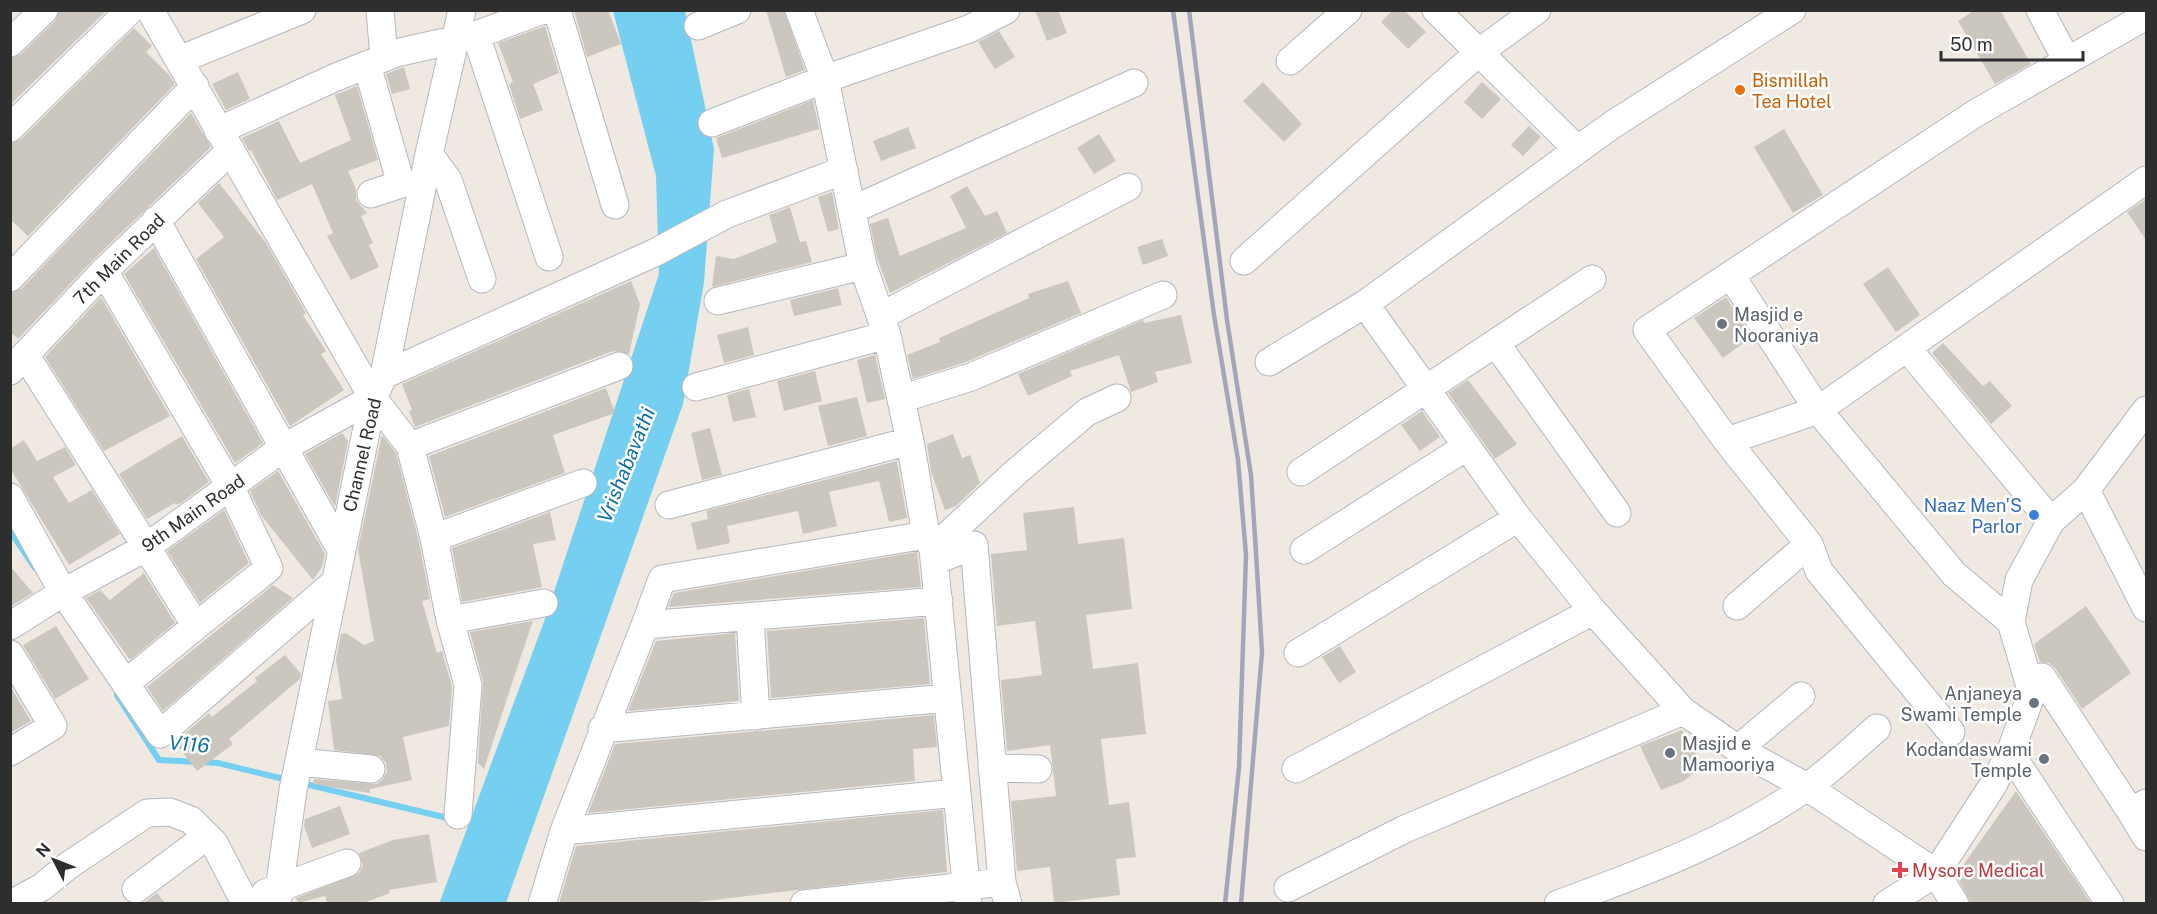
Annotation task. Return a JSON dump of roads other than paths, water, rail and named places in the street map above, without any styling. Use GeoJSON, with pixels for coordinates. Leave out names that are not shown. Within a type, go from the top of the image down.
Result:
{"type":"FeatureCollection","features":[{"type":"Feature","properties":{"kind":"street"},"geometry":{"type":"LineString","coordinates":[[10,43],[44,10]]}},
{"type":"Feature","properties":{"kind":"street"},"geometry":{"type":"LineString","coordinates":[[10,128],[130,10]]}},
{"type":"Feature","properties":{"kind":"street"},"geometry":{"type":"LineString","coordinates":[[150,10],[195,86],[224,141],[379,386],[410,446],[434,538],[450,620],[468,685],[458,815]]}},
{"type":"Feature","properties":{"kind":"street"},"geometry":{"type":"LineString","coordinates":[[179,60],[302,10]]}},
{"type":"Feature","properties":{"kind":"street"},"geometry":{"type":"LineString","coordinates":[[371,194],[401,184],[375,61],[380,10]]}},
{"type":"Feature","properties":{"kind":"street","name":"Channel Road"},"geometry":{"type":"LineString","coordinates":[[277,896],[296,775],[341,550],[429,154],[466,36],[462,10]]}},
{"type":"Feature","properties":{"kind":"street","name":"7th Main Road"},"geometry":{"type":"LineString","coordinates":[[18,364],[104,271],[156,220],[224,141],[375,61],[466,36],[543,10]]}},
{"type":"Feature","properties":{"kind":"street"},"geometry":{"type":"LineString","coordinates":[[557,10],[615,205]]}},
{"type":"Feature","properties":{"kind":"street"},"geometry":{"type":"LineString","coordinates":[[698,26],[737,10]]}},
{"type":"Feature","properties":{"kind":"street"},"geometry":{"type":"LineString","coordinates":[[799,10],[825,79],[863,266],[884,325],[931,548],[939,601],[967,896]]}},
{"type":"Feature","properties":{"kind":"street"},"geometry":{"type":"LineString","coordinates":[[712,123],[825,79],[969,29],[1006,10]]}},
{"type":"Feature","properties":{"kind":"street"},"geometry":{"type":"LineString","coordinates":[[1290,61],[1348,10]]}},
{"type":"Feature","properties":{"kind":"street"},"geometry":{"type":"LineString","coordinates":[[1436,10],[1577,149]]}},
{"type":"Feature","properties":{"kind":"street"},"geometry":{"type":"LineString","coordinates":[[1244,261],[1478,53],[1537,10]]}},
{"type":"Feature","properties":{"kind":"street"},"geometry":{"type":"LineString","coordinates":[[1269,362],[1365,304],[1577,149],[1792,10]]}},
{"type":"Feature","properties":{"kind":"street"},"geometry":{"type":"LineString","coordinates":[[2040,10],[2067,61]]}},
{"type":"Feature","properties":{"kind":"street"},"geometry":{"type":"LineString","coordinates":[[1951,732],[1819,571],[1809,544],[1727,441],[1647,330],[1732,277],[1976,113],[2146,16]]}},
{"type":"Feature","properties":{"kind":"street"},"geometry":{"type":"LineString","coordinates":[[466,36],[549,257]]}},
{"type":"Feature","properties":{"kind":"street"},"geometry":{"type":"LineString","coordinates":[[852,210],[1134,83]]}},
{"type":"Feature","properties":{"kind":"street"},"geometry":{"type":"LineString","coordinates":[[10,278],[195,86]]}},
{"type":"Feature","properties":{"kind":"street"},"geometry":{"type":"LineString","coordinates":[[429,154],[448,180],[482,279]]}},
{"type":"Feature","properties":{"kind":"street","name":"9th Main Road"},"geometry":{"type":"LineString","coordinates":[[10,626],[57,596],[145,548],[284,448],[379,386],[654,253],[728,214],[844,170]]}},
{"type":"Feature","properties":{"kind":"street"},"geometry":{"type":"LineString","coordinates":[[1727,441],[1818,410],[2146,180]]}},
{"type":"Feature","properties":{"kind":"street"},"geometry":{"type":"LineString","coordinates":[[696,387],[884,325],[1128,187]]}},
{"type":"Feature","properties":{"kind":"street"},"geometry":{"type":"LineString","coordinates":[[156,220],[341,550]]}},
{"type":"Feature","properties":{"kind":"street"},"geometry":{"type":"LineString","coordinates":[[718,301],[863,266]]}},
{"type":"Feature","properties":{"kind":"street"},"geometry":{"type":"LineString","coordinates":[[104,271],[231,488],[269,567],[267,572],[126,683]]}},
{"type":"Feature","properties":{"kind":"street"},"geometry":{"type":"LineString","coordinates":[[1732,277],[1818,410],[1954,574],[2011,622]]}},
{"type":"Feature","properties":{"kind":"street"},"geometry":{"type":"LineString","coordinates":[[1300,472],[1497,345],[1592,279]]}},
{"type":"Feature","properties":{"kind":"street"},"geometry":{"type":"LineString","coordinates":[[901,399],[971,377],[1163,295]]}},
{"type":"Feature","properties":{"kind":"street"},"geometry":{"type":"LineString","coordinates":[[1365,304],[1424,390],[1518,518],[1593,611],[1683,711],[1738,749],[1807,787],[1936,873],[1955,903]]}},
{"type":"Feature","properties":{"kind":"street"},"geometry":{"type":"LineString","coordinates":[[1497,345],[1617,513]]}},
{"type":"Feature","properties":{"kind":"street"},"geometry":{"type":"LineString","coordinates":[[1907,348],[2051,521]]}},
{"type":"Feature","properties":{"kind":"street"},"geometry":{"type":"LineString","coordinates":[[18,364],[196,626]]}},
{"type":"Feature","properties":{"kind":"street"},"geometry":{"type":"LineString","coordinates":[[410,446],[619,366]]}},
{"type":"Feature","properties":{"kind":"street"},"geometry":{"type":"LineString","coordinates":[[931,548],[1087,412],[1118,398]]}},
{"type":"Feature","properties":{"kind":"street"},"geometry":{"type":"LineString","coordinates":[[2032,693],[2011,622],[2019,580],[2051,521],[2086,490],[2146,410]]}},
{"type":"Feature","properties":{"kind":"street"},"geometry":{"type":"LineString","coordinates":[[669,505],[910,441]]}},
{"type":"Feature","properties":{"kind":"street"},"geometry":{"type":"LineString","coordinates":[[1304,550],[1466,447]]}},
{"type":"Feature","properties":{"kind":"street"},"geometry":{"type":"LineString","coordinates":[[434,538],[584,483]]}},
{"type":"Feature","properties":{"kind":"street"},"geometry":{"type":"LineString","coordinates":[[2086,490],[2146,608]]}},
{"type":"Feature","properties":{"kind":"street"},"geometry":{"type":"LineString","coordinates":[[10,497],[57,596],[126,683],[160,734],[334,583]]}},
{"type":"Feature","properties":{"kind":"street"},"geometry":{"type":"LineString","coordinates":[[1298,652],[1518,518]]}},
{"type":"Feature","properties":{"kind":"street"},"geometry":{"type":"LineString","coordinates":[[1737,606],[1809,544]]}},
{"type":"Feature","properties":{"kind":"street"},"geometry":{"type":"LineString","coordinates":[[542,903],[564,831],[662,579],[974,545],[992,768],[1005,893],[804,903]]}},
{"type":"Feature","properties":{"kind":"street"},"geometry":{"type":"LineString","coordinates":[[645,625],[939,601]]}},
{"type":"Feature","properties":{"kind":"street"},"geometry":{"type":"LineString","coordinates":[[450,620],[544,603]]}},
{"type":"Feature","properties":{"kind":"street"},"geometry":{"type":"LineString","coordinates":[[1296,769],[1593,611]]}},
{"type":"Feature","properties":{"kind":"street"},"geometry":{"type":"LineString","coordinates":[[750,618],[756,716]]}},
{"type":"Feature","properties":{"kind":"street"},"geometry":{"type":"LineString","coordinates":[[10,654],[53,726],[10,752]]}},
{"type":"Feature","properties":{"kind":"street"},"geometry":{"type":"LineString","coordinates":[[1887,903],[1936,873],[1992,786],[2010,753],[2032,693],[2042,678],[2139,808],[2146,837]]}},
{"type":"Feature","properties":{"kind":"street"},"geometry":{"type":"LineString","coordinates":[[1738,749],[1801,696]]}},
{"type":"Feature","properties":{"kind":"street"},"geometry":{"type":"LineString","coordinates":[[602,729],[948,698]]}},
{"type":"Feature","properties":{"kind":"street"},"geometry":{"type":"LineString","coordinates":[[1288,888],[1405,829],[1683,711]]}},
{"type":"Feature","properties":{"kind":"street"},"geometry":{"type":"LineString","coordinates":[[1558,903],[1674,862],[1731,832],[1807,787],[1877,728]]}},
{"type":"Feature","properties":{"kind":"street"},"geometry":{"type":"LineString","coordinates":[[2010,753],[2110,903]]}},
{"type":"Feature","properties":{"kind":"street"},"geometry":{"type":"LineString","coordinates":[[992,768],[1038,769]]}},
{"type":"Feature","properties":{"kind":"street"},"geometry":{"type":"LineString","coordinates":[[296,775],[371,769]]}},
{"type":"Feature","properties":{"kind":"street"},"geometry":{"type":"LineString","coordinates":[[564,831],[957,793]]}},
{"type":"Feature","properties":{"kind":"street"},"geometry":{"type":"LineString","coordinates":[[11,903],[42,887],[69,865],[147,813],[170,812],[191,820],[214,843],[242,902],[277,896],[346,863]]}},
{"type":"Feature","properties":{"kind":"street"},"geometry":{"type":"LineString","coordinates":[[136,889],[207,836]]}},
{"type":"Feature","properties":{"kind":"water","name":"Vrishabavathi"},"geometry":{"type":"Polygon","coordinates":[[[613,11],[685,11],[714,149],[704,282],[683,404],[506,903],[439,904],[545,619],[659,274],[656,176],[613,11]]]}},
{"type":"Feature","properties":{"kind":"waterway","name":"V116"},"geometry":{"type":"LineString","coordinates":[[10,531],[35,568]]}},
{"type":"Feature","properties":{"kind":"waterway","name":"V116"},"geometry":{"type":"LineString","coordinates":[[117,695],[159,760],[218,763],[288,780]]}},
{"type":"Feature","properties":{"kind":"waterway","name":"V116"},"geometry":{"type":"LineString","coordinates":[[301,783],[452,819]]}},
{"type":"Feature","properties":{"kind":"railway"},"geometry":{"type":"LineString","coordinates":[[1173,10],[1214,315],[1238,460],[1246,555],[1239,767],[1225,904]]}},
{"type":"Feature","properties":{"kind":"railway"},"geometry":{"type":"LineString","coordinates":[[1189,10],[1227,320],[1251,475],[1262,652],[1241,904]]}},
{"type":"Feature","properties":{"kind":"place","name":"Bismillah Tea Hotel"},"geometry":{"type":"Point","coordinates":[1740,90]}},
{"type":"Feature","properties":{"kind":"place","name":"Masjid e Nooraniya"},"geometry":{"type":"Point","coordinates":[1722,324]}},
{"type":"Feature","properties":{"kind":"place","name":"Naaz Men'S Parlor"},"geometry":{"type":"Point","coordinates":[2034,515]}},
{"type":"Feature","properties":{"kind":"place","name":"Anjaneya Swami Temple"},"geometry":{"type":"Point","coordinates":[2034,703]}},
{"type":"Feature","properties":{"kind":"place","name":"Masjid e Mamooriya"},"geometry":{"type":"Point","coordinates":[1670,753]}},
{"type":"Feature","properties":{"kind":"place","name":"Kodandaswami Temple"},"geometry":{"type":"Point","coordinates":[2044,759]}},
{"type":"Feature","properties":{"kind":"place","name":"Mysore Medical"},"geometry":{"type":"Point","coordinates":[1900,870]}}]}
